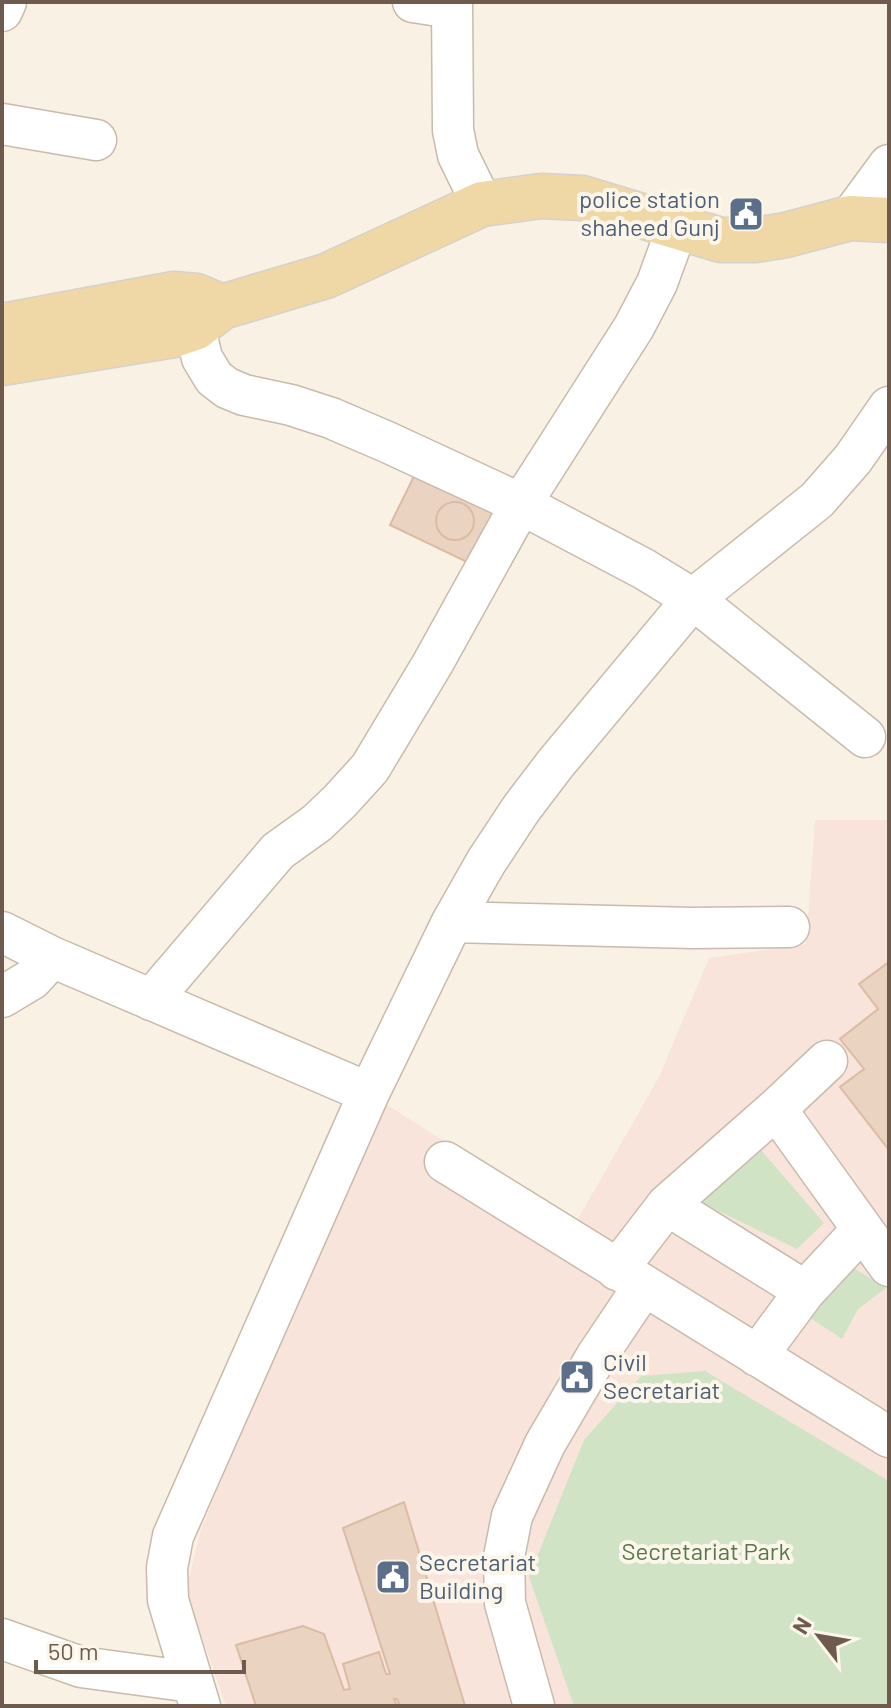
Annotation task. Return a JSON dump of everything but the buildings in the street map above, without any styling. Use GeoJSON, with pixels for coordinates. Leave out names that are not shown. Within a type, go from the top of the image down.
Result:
{"type":"FeatureCollection","features":[{"type":"Feature","properties":{"kind":"main road"},"geometry":{"type":"LineString","coordinates":[[2,363],[174,335],[209,318],[326,276],[482,204],[541,196],[582,198],[721,240],[755,240],[869,219]]}},
{"type":"Feature","properties":{"kind":"main road"},"geometry":{"type":"LineString","coordinates":[[2,326],[173,294],[196,296],[209,318]]}},
{"type":"Feature","properties":{"kind":"street"},"geometry":{"type":"LineString","coordinates":[[2,11],[6,2]]}},
{"type":"Feature","properties":{"kind":"street"},"geometry":{"type":"LineString","coordinates":[[413,2],[452,5],[453,130],[458,155],[482,204]]}},
{"type":"Feature","properties":{"kind":"street"},"geometry":{"type":"LineString","coordinates":[[2,124],[96,140]]}},
{"type":"Feature","properties":{"kind":"street"},"geometry":{"type":"LineString","coordinates":[[869,219],[889,165]]}},
{"type":"Feature","properties":{"kind":"street"},"geometry":{"type":"LineString","coordinates":[[151,1000],[278,851],[296,835],[317,823],[370,768],[433,663],[521,504],[634,327],[657,283],[677,228]]}},
{"type":"Feature","properties":{"kind":"street"},"geometry":{"type":"LineString","coordinates":[[209,318],[202,358],[214,378],[227,388],[331,418],[521,504],[644,569],[693,599],[865,737]]}},
{"type":"Feature","properties":{"kind":"street"},"geometry":{"type":"LineString","coordinates":[[2,1639],[81,1667],[196,1694],[168,1600],[167,1568],[173,1536],[369,1093],[452,922],[521,809],[693,599],[817,500],[853,459],[889,407]]}},
{"type":"Feature","properties":{"kind":"street"},"geometry":{"type":"LineString","coordinates":[[452,922],[693,928],[789,927]]}},
{"type":"Feature","properties":{"kind":"street"},"geometry":{"type":"LineString","coordinates":[[2,932],[52,957],[369,1093]]}},
{"type":"Feature","properties":{"kind":"street"},"geometry":{"type":"LineString","coordinates":[[2,997],[32,979],[52,957]]}},
{"type":"Feature","properties":{"kind":"street"},"geometry":{"type":"LineString","coordinates":[[534,1706],[505,1603],[504,1557],[512,1516],[545,1444],[596,1357],[630,1278],[667,1205],[827,1061]]}},
{"type":"Feature","properties":{"kind":"street"},"geometry":{"type":"LineString","coordinates":[[776,1109],[889,1266]]}},
{"type":"Feature","properties":{"kind":"street"},"geometry":{"type":"LineString","coordinates":[[445,1162],[889,1437]]}},
{"type":"Feature","properties":{"kind":"street"},"geometry":{"type":"LineString","coordinates":[[667,1205],[805,1291]]}},
{"type":"Feature","properties":{"kind":"street"},"geometry":{"type":"LineString","coordinates":[[757,1356],[805,1291],[861,1231]]}},
{"type":"Feature","properties":{"kind":"shaded area","name":"Civil Secretariat"},"geometry":{"type":"Polygon","coordinates":[[[815,820],[889,820],[889,1706],[226,1706],[186,1590],[201,1529],[356,1158],[384,1103],[575,1224],[659,1077],[709,958],[806,944],[815,820]]]}},
{"type":"Feature","properties":{"kind":"green space"},"geometry":{"type":"Polygon","coordinates":[[[754,1142],[824,1223],[797,1249],[694,1199],[754,1142]]]}},
{"type":"Feature","properties":{"kind":"green space"},"geometry":{"type":"Polygon","coordinates":[[[852,1267],[886,1288],[858,1309],[842,1339],[809,1317],[852,1267]]]}},
{"type":"Feature","properties":{"kind":"green space","name":"Secretariat Park"},"geometry":{"type":"Polygon","coordinates":[[[705,1371],[889,1481],[889,1706],[574,1706],[529,1577],[584,1440],[641,1376],[705,1371]]]}},
{"type":"Feature","properties":{"kind":"place","name":"police station shaheed Gunj"},"geometry":{"type":"Point","coordinates":[746,214]}},
{"type":"Feature","properties":{"kind":"place","name":"Civil Secretariat"},"geometry":{"type":"Point","coordinates":[577,1377]}},
{"type":"Feature","properties":{"kind":"place","name":"Secretariat Building"},"geometry":{"type":"Point","coordinates":[393,1577]}}]}
